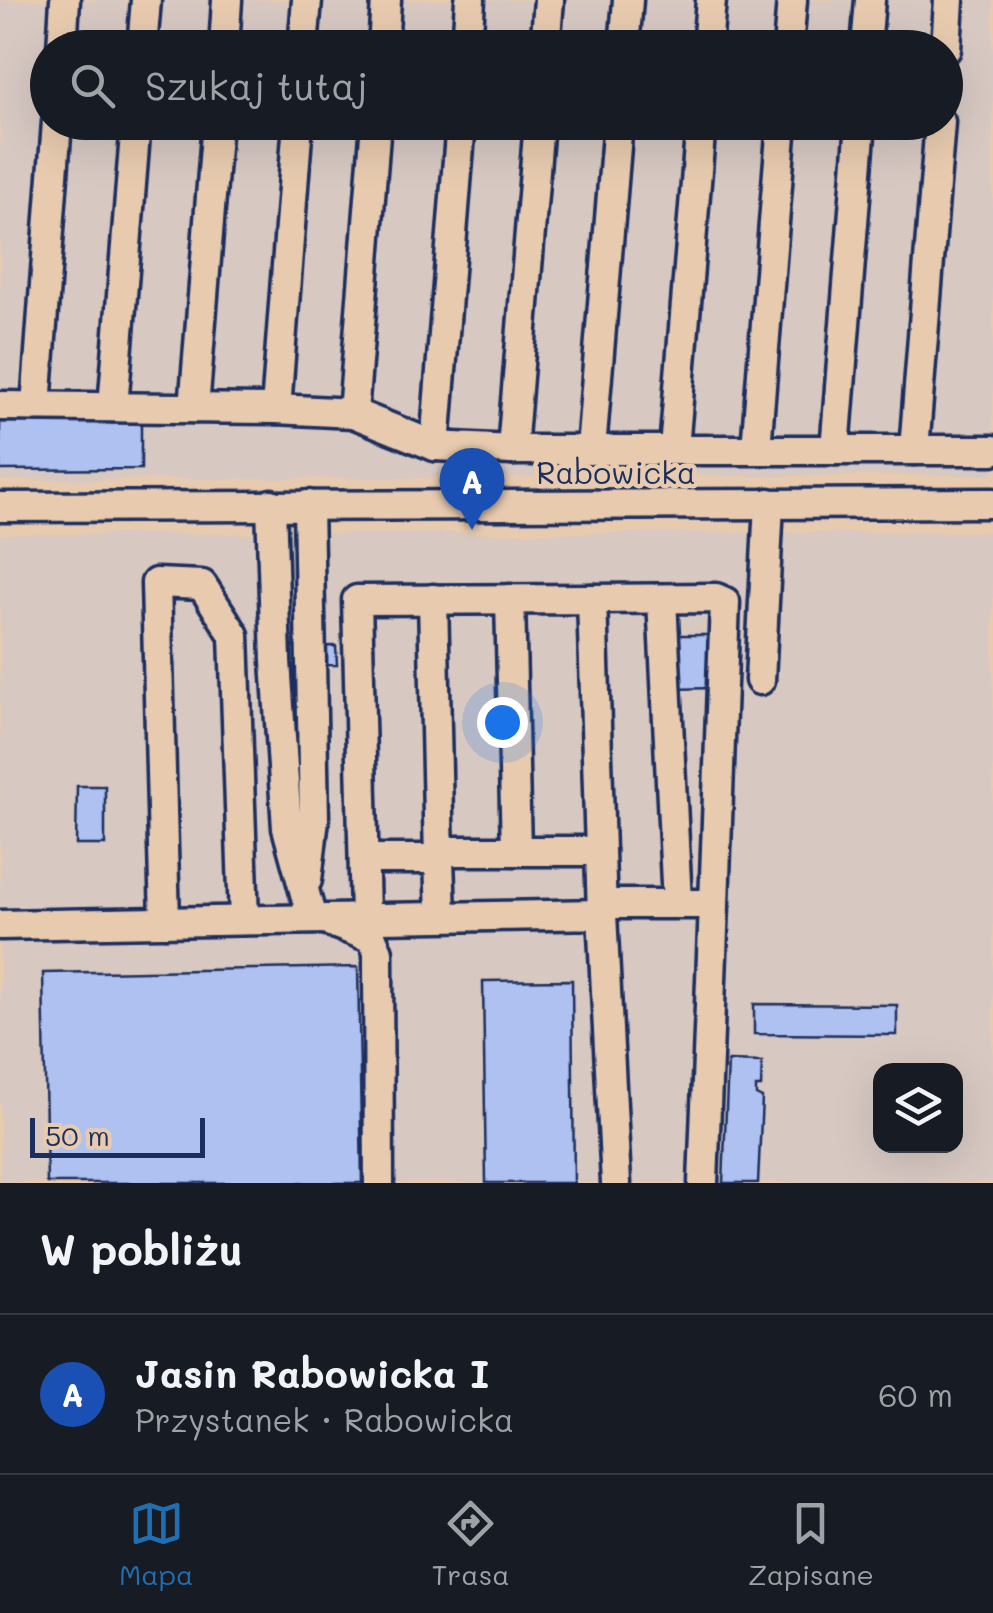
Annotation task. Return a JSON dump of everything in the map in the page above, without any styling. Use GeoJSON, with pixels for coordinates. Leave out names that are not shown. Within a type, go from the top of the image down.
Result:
{"type":"FeatureCollection","features":[{"type":"Feature","properties":{"kind":"street"},"geometry":{"type":"LineString","coordinates":[[64,30],[66,0]]}},
{"type":"Feature","properties":{"kind":"street"},"geometry":{"type":"LineString","coordinates":[[144,30],[146,0]]}},
{"type":"Feature","properties":{"kind":"street"},"geometry":{"type":"LineString","coordinates":[[226,30],[228,0]]}},
{"type":"Feature","properties":{"kind":"street"},"geometry":{"type":"LineString","coordinates":[[304,30],[307,0]]}},
{"type":"Feature","properties":{"kind":"street"},"geometry":{"type":"LineString","coordinates":[[384,30],[386,0]]}},
{"type":"Feature","properties":{"kind":"street"},"geometry":{"type":"LineString","coordinates":[[468,30],[470,0]]}},
{"type":"Feature","properties":{"kind":"street"},"geometry":{"type":"LineString","coordinates":[[546,30],[549,0]]}},
{"type":"Feature","properties":{"kind":"street"},"geometry":{"type":"LineString","coordinates":[[626,30],[628,0]]}},
{"type":"Feature","properties":{"kind":"street"},"geometry":{"type":"LineString","coordinates":[[708,30],[711,0]]}},
{"type":"Feature","properties":{"kind":"street"},"geometry":{"type":"LineString","coordinates":[[790,30],[792,0]]}},
{"type":"Feature","properties":{"kind":"street"},"geometry":{"type":"LineString","coordinates":[[868,30],[870,0]]}},
{"type":"Feature","properties":{"kind":"street"},"geometry":{"type":"LineString","coordinates":[[948,30],[950,0]]}},
{"type":"Feature","properties":{"kind":"street"},"geometry":{"type":"LineString","coordinates":[[36,406],[55,140]]}},
{"type":"Feature","properties":{"kind":"street"},"geometry":{"type":"LineString","coordinates":[[113,407],[135,140]]}},
{"type":"Feature","properties":{"kind":"street"},"geometry":{"type":"LineString","coordinates":[[194,408],[216,140]]}},
{"type":"Feature","properties":{"kind":"street"},"geometry":{"type":"LineString","coordinates":[[276,408],[297,140]]}},
{"type":"Feature","properties":{"kind":"street"},"geometry":{"type":"LineString","coordinates":[[352,413],[375,140]]}},
{"type":"Feature","properties":{"kind":"street"},"geometry":{"type":"LineString","coordinates":[[435,446],[460,140]]}},
{"type":"Feature","properties":{"kind":"street"},"geometry":{"type":"LineString","coordinates":[[512,450],[538,140]]}},
{"type":"Feature","properties":{"kind":"street"},"geometry":{"type":"LineString","coordinates":[[591,449],[617,140]]}},
{"type":"Feature","properties":{"kind":"street"},"geometry":{"type":"LineString","coordinates":[[674,449],[700,140]]}},
{"type":"Feature","properties":{"kind":"street"},"geometry":{"type":"LineString","coordinates":[[756,449],[781,140]]}},
{"type":"Feature","properties":{"kind":"street"},"geometry":{"type":"LineString","coordinates":[[834,450],[859,140]]}},
{"type":"Feature","properties":{"kind":"street"},"geometry":{"type":"LineString","coordinates":[[914,450],[939,140]]}},
{"type":"Feature","properties":{"kind":"street"},"geometry":{"type":"LineString","coordinates":[[0,406],[276,408],[352,413],[435,446],[512,450],[993,450]]}},
{"type":"Feature","properties":{"kind":"street","name":"Rabowicka"},"geometry":{"type":"LineString","coordinates":[[0,506],[993,503]]}},
{"type":"Feature","properties":{"kind":"street"},"geometry":{"type":"LineString","coordinates":[[271,504],[286,828],[312,919]]}},
{"type":"Feature","properties":{"kind":"street"},"geometry":{"type":"LineString","coordinates":[[760,680],[769,504]]}},
{"type":"Feature","properties":{"kind":"street"},"geometry":{"type":"LineString","coordinates":[[306,891],[314,819],[308,506]]}},
{"type":"Feature","properties":{"kind":"street"},"geometry":{"type":"LineString","coordinates":[[165,922],[156,583],[202,586],[234,635],[244,920]]}},
{"type":"Feature","properties":{"kind":"street"},"geometry":{"type":"LineString","coordinates":[[365,916],[358,600],[716,598],[725,602],[703,1183]]}},
{"type":"Feature","properties":{"kind":"street"},"geometry":{"type":"LineString","coordinates":[[510,599],[516,851]]}},
{"type":"Feature","properties":{"kind":"street"},"geometry":{"type":"LineString","coordinates":[[592,599],[616,1183]]}},
{"type":"Feature","properties":{"kind":"street"},"geometry":{"type":"LineString","coordinates":[[662,599],[677,903]]}},
{"type":"Feature","properties":{"kind":"street"},"geometry":{"type":"LineString","coordinates":[[433,600],[441,915]]}},
{"type":"Feature","properties":{"kind":"street"},"geometry":{"type":"LineString","coordinates":[[364,859],[600,850]]}},
{"type":"Feature","properties":{"kind":"street"},"geometry":{"type":"LineString","coordinates":[[0,925],[312,919],[714,904]]}},
{"type":"Feature","properties":{"kind":"street"},"geometry":{"type":"LineString","coordinates":[[312,919],[372,938],[378,952],[379,1183]]}},
{"type":"Feature","properties":{"kind":"shaded area"},"geometry":{"type":"Polygon","coordinates":[[[0,0],[993,0],[993,475],[0,480],[0,0]]]}},
{"type":"Feature","properties":{"kind":"shaded area"},"geometry":{"type":"Polygon","coordinates":[[[993,532],[993,1183],[0,1183],[0,534],[993,532]]]}},
{"type":"Feature","properties":{"kind":"building"},"geometry":{"type":"Polygon","coordinates":[[[141,421],[141,469],[0,470],[0,422],[141,421]]]}},
{"type":"Feature","properties":{"kind":"building"},"geometry":{"type":"Polygon","coordinates":[[[673,635],[712,635],[713,688],[673,689],[673,635]]]}},
{"type":"Feature","properties":{"kind":"building"},"geometry":{"type":"Polygon","coordinates":[[[336,646],[337,665],[266,666],[266,647],[336,646]]]}},
{"type":"Feature","properties":{"kind":"building"},"geometry":{"type":"Polygon","coordinates":[[[77,786],[105,786],[105,845],[76,845],[77,786]]]}},
{"type":"Feature","properties":{"kind":"building"},"geometry":{"type":"Polygon","coordinates":[[[358,967],[362,1183],[47,1183],[43,973],[358,967]]]}},
{"type":"Feature","properties":{"kind":"building"},"geometry":{"type":"Polygon","coordinates":[[[572,980],[574,1183],[486,1183],[483,981],[572,980]]]}},
{"type":"Feature","properties":{"kind":"building"},"geometry":{"type":"Polygon","coordinates":[[[754,1004],[897,1005],[897,1035],[754,1034],[754,1004]]]}},
{"type":"Feature","properties":{"kind":"building"},"geometry":{"type":"Polygon","coordinates":[[[728,1061],[762,1062],[761,1087],[756,1087],[756,1095],[762,1098],[758,1183],[723,1183],[728,1061]]]}},
{"type":"Feature","properties":{"kind":"place","name":"Jasin Rabowicka I"},"geometry":{"type":"Point","coordinates":[472,530]}}]}
